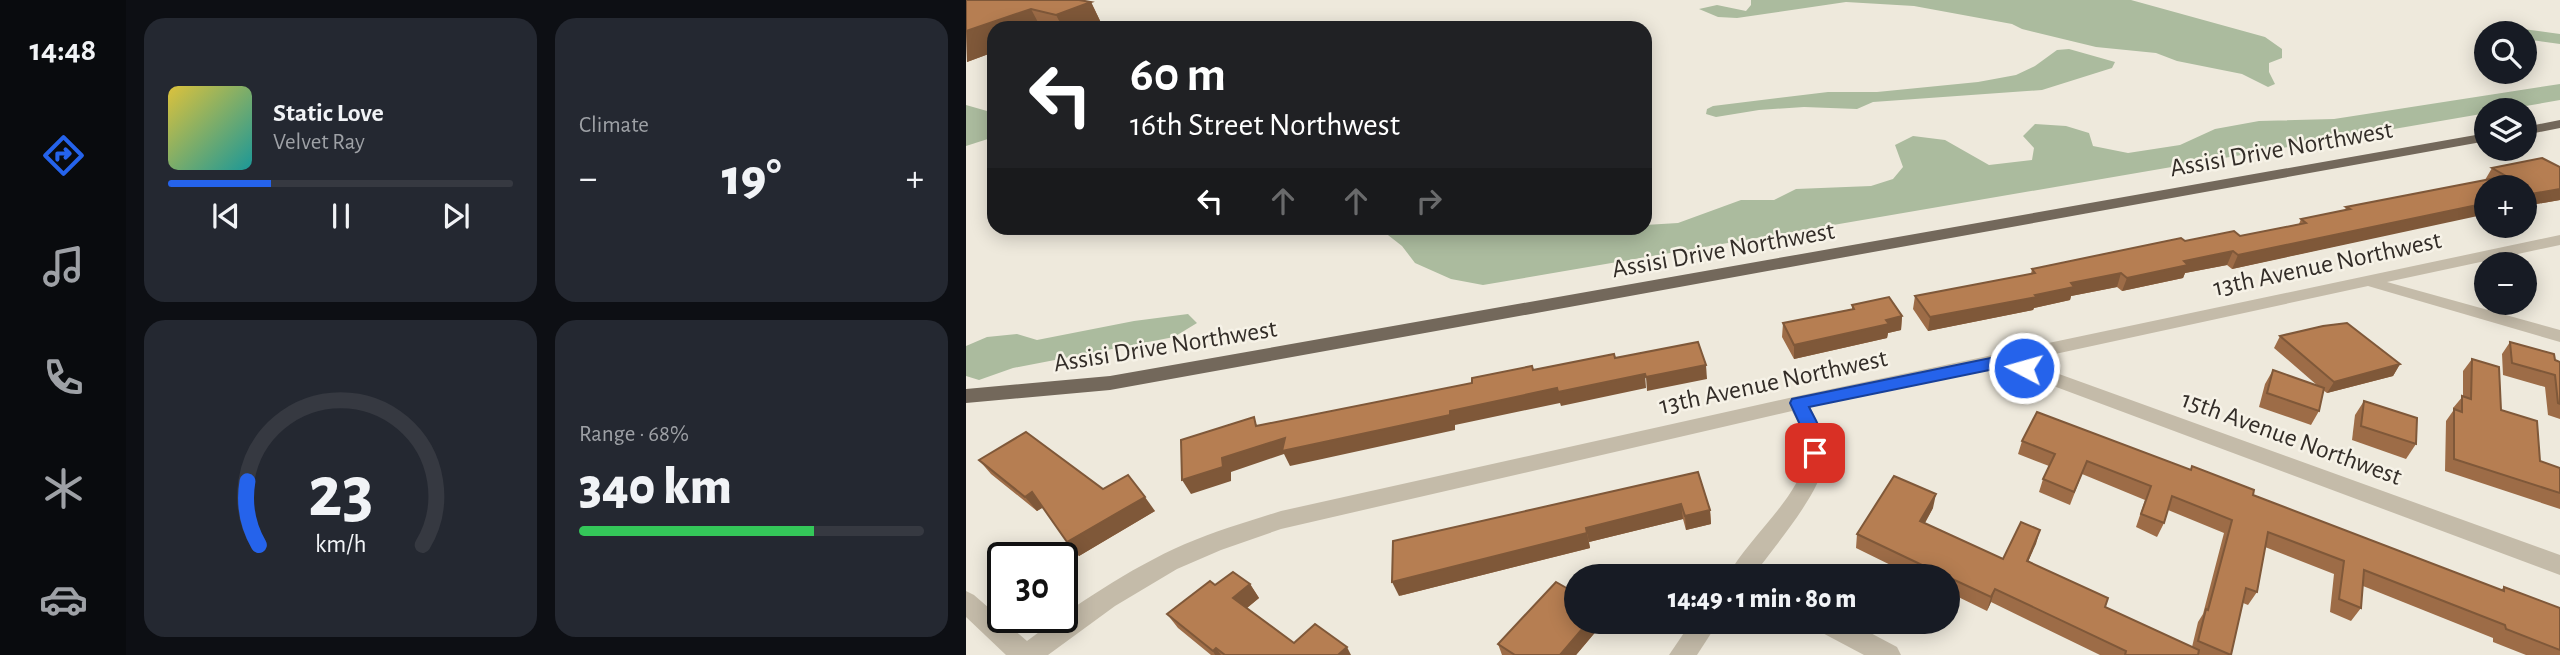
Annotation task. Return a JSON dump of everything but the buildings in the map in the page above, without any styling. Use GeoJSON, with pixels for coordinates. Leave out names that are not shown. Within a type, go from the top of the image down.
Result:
{"type":"FeatureCollection","features":[{"type":"Feature","properties":{"kind":"main road"},"geometry":{"type":"LineString","coordinates":[[2537,129],[2560,124]]}},
{"type":"Feature","properties":{"kind":"main road","name":"Assisi Drive Northwest"},"geometry":{"type":"LineString","coordinates":[[968,397],[1110,383],[2474,140]]}},
{"type":"Feature","properties":{"kind":"street","name":"13th Avenue Northwest"},"geometry":{"type":"LineString","coordinates":[[1026,655],[1076,619],[1146,575],[1191,552],[1281,520],[1798,403],[2005,361],[2560,240]]}},
{"type":"Feature","properties":{"kind":"street"},"geometry":{"type":"LineString","coordinates":[[2371,282],[2560,336]]}},
{"type":"Feature","properties":{"kind":"street","name":"15th Avenue Northwest"},"geometry":{"type":"LineString","coordinates":[[2005,361],[2560,565]]}},
{"type":"Feature","properties":{"kind":"street"},"geometry":{"type":"LineString","coordinates":[[1748,564],[1814,467],[1811,429],[1798,403]]}},
{"type":"Feature","properties":{"kind":"street"},"geometry":{"type":"LineString","coordinates":[[966,603],[1026,655]]}},
{"type":"Feature","properties":{"kind":"street"},"geometry":{"type":"LineString","coordinates":[[1682,655],[1697,634]]}},
{"type":"Feature","properties":{"kind":"street"},"geometry":{"type":"LineString","coordinates":[[1848,634],[1888,655]]}},
{"type":"Feature","properties":{"kind":"green space"},"geometry":{"type":"Polygon","coordinates":[[[1751,0],[2131,0],[2265,37],[2282,49],[2282,58],[2269,63],[2269,72],[2275,84],[2268,87],[2242,74],[2177,61],[2156,53],[2096,47],[2022,29],[2012,24],[1914,6],[1846,2],[1737,18],[1718,17],[1699,9],[1717,5],[1746,11],[1751,0]]]}},
{"type":"Feature","properties":{"kind":"green space"},"geometry":{"type":"Polygon","coordinates":[[[2537,31],[2560,34],[2560,44],[2537,41],[2537,31]]]}},
{"type":"Feature","properties":{"kind":"green space"},"geometry":{"type":"Polygon","coordinates":[[[2069,49],[2115,62],[2112,68],[2042,90],[1873,102],[1857,109],[1804,107],[1759,110],[1716,117],[1706,114],[1707,109],[1713,106],[1828,92],[1877,92],[1978,82],[2016,75],[2035,66],[2057,50],[2069,49]]]}},
{"type":"Feature","properties":{"kind":"green space"},"geometry":{"type":"Polygon","coordinates":[[[2560,84],[2560,100],[2537,104],[2537,98],[2474,98],[2474,115],[1483,285],[1451,279],[1415,263],[1402,246],[1388,235],[1652,235],[1652,225],[1678,223],[1741,200],[1774,200],[1796,189],[1871,186],[1893,179],[1903,167],[1895,145],[1913,136],[1945,140],[1989,165],[2032,160],[2034,148],[2023,136],[2035,124],[2066,126],[2089,133],[2093,146],[2128,153],[2180,145],[2215,129],[2259,121],[2334,119],[2560,84]]]}},
{"type":"Feature","properties":{"kind":"green space"},"geometry":{"type":"Polygon","coordinates":[[[966,105],[987,111],[987,139],[966,146],[966,105]]]}},
{"type":"Feature","properties":{"kind":"green space"},"geometry":{"type":"Polygon","coordinates":[[[1188,314],[1197,323],[1174,337],[1013,368],[979,380],[966,376],[966,346],[987,337],[1017,334],[1037,340],[1134,321],[1188,314]]]}},
{"type":"Feature","properties":{"kind":"route"},"geometry":{"type":"LineString","coordinates":[[1815,453],[1811,429],[1798,403],[2005,361],[2024,368]]}}]}
